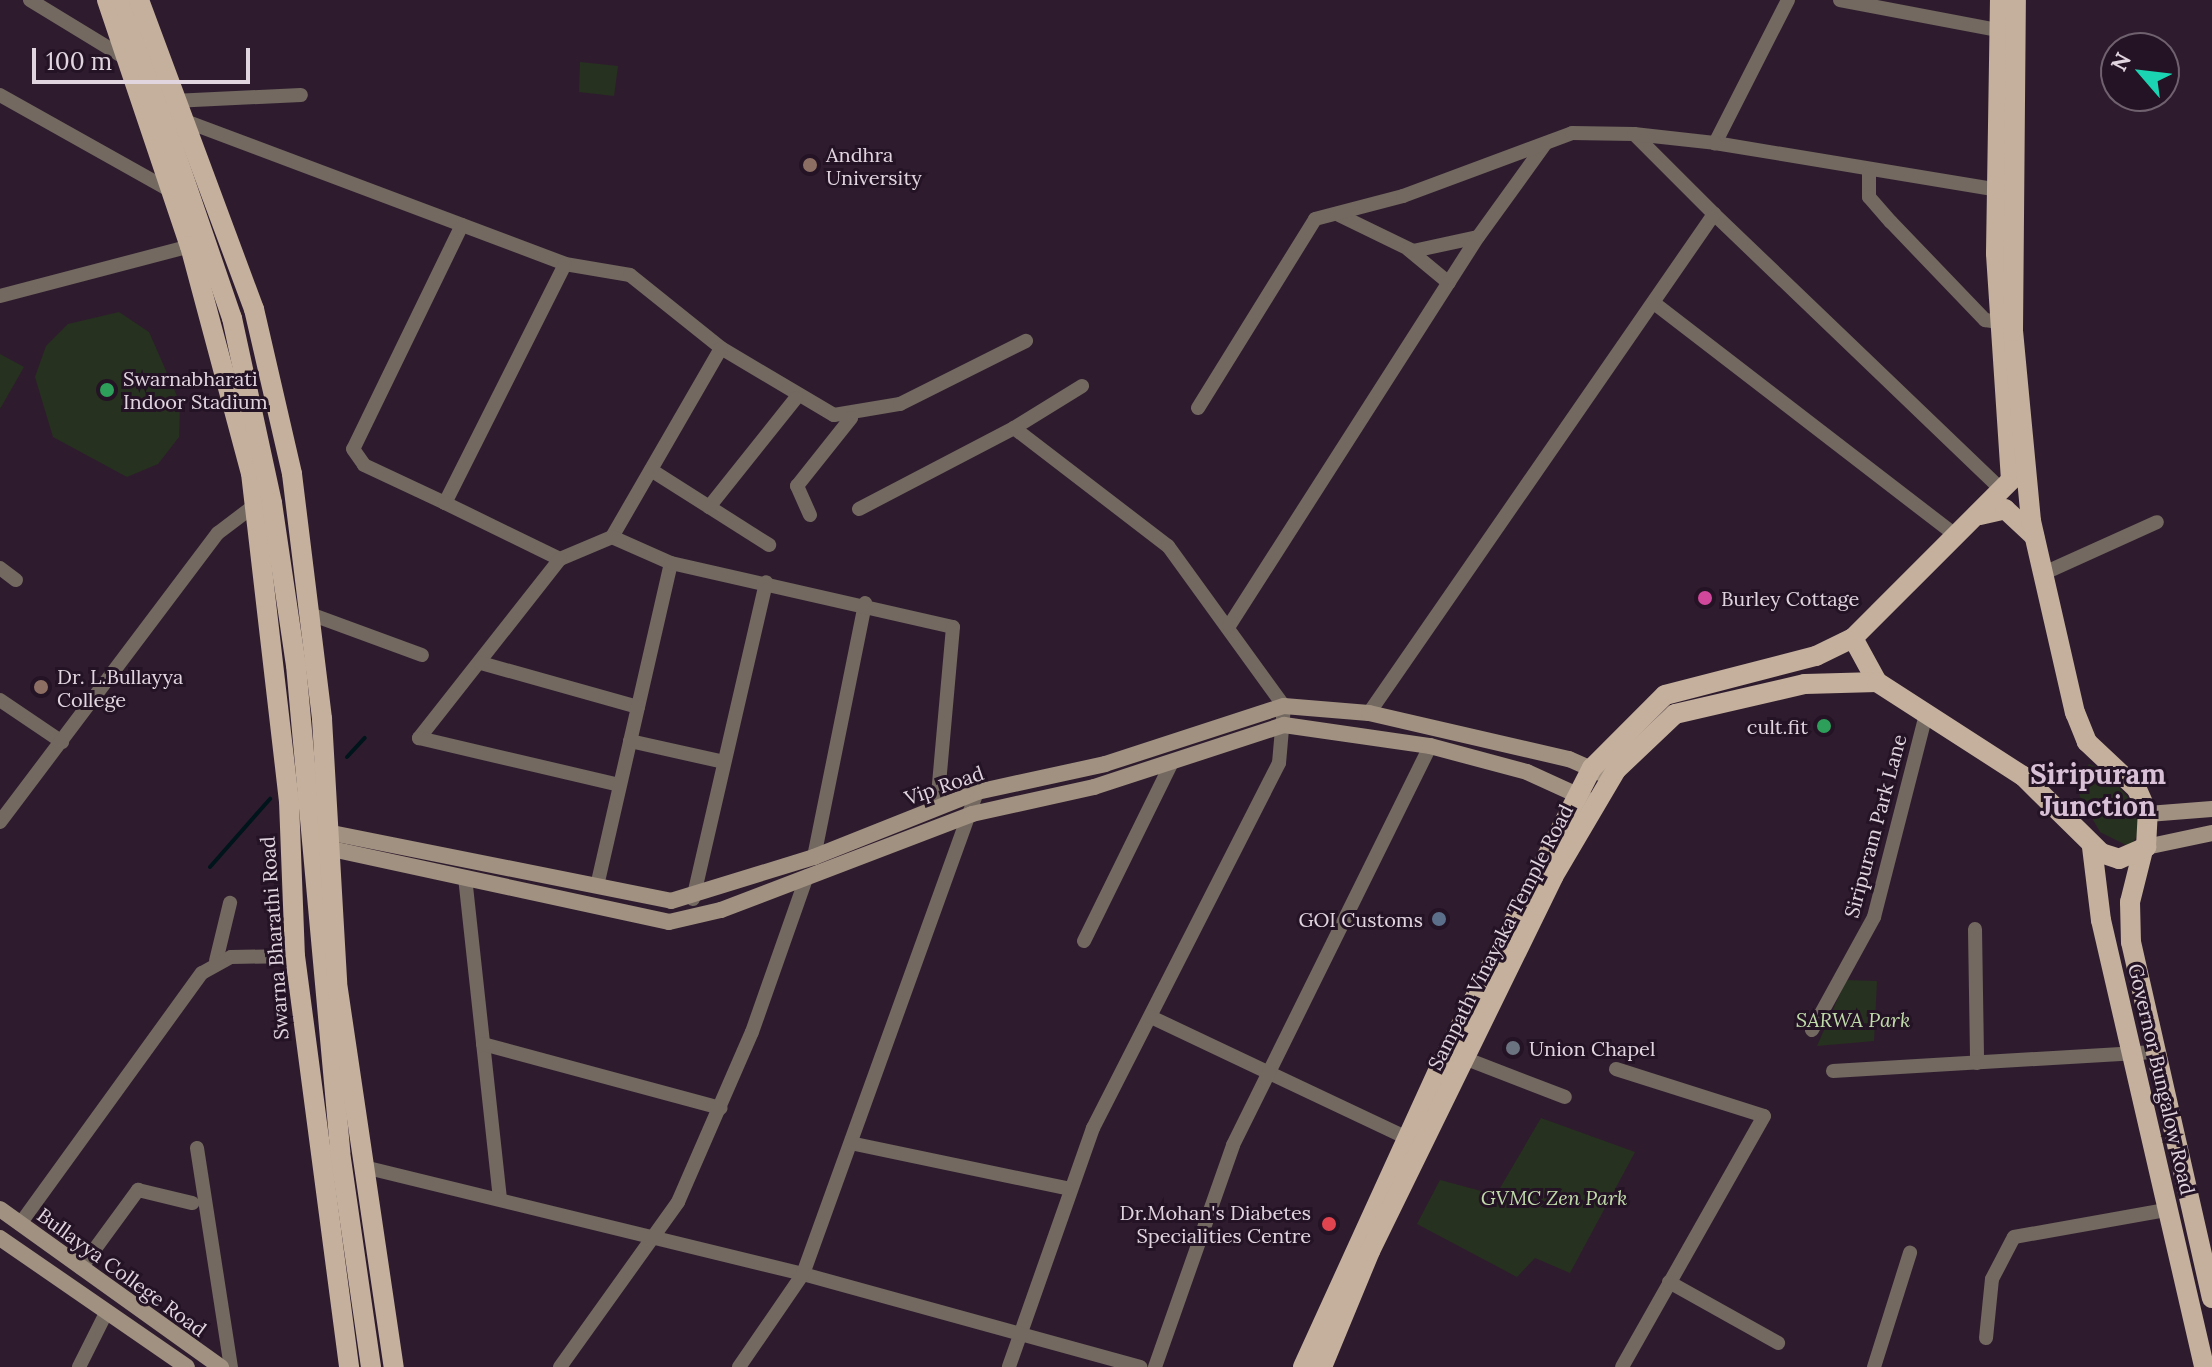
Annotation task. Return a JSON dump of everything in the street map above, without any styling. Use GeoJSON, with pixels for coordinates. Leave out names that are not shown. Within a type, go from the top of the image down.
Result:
{"type":"FeatureCollection","features":[{"type":"Feature","properties":{"kind":"main road"},"geometry":{"type":"LineString","coordinates":[[107,0],[190,246],[264,504]]}},
{"type":"Feature","properties":{"kind":"main road"},"geometry":{"type":"LineString","coordinates":[[123,0],[232,318],[264,504]]}},
{"type":"Feature","properties":{"kind":"main road"},"geometry":{"type":"LineString","coordinates":[[139,0],[176,110],[254,309],[297,500],[313,615],[311,838],[340,1152],[371,1367]]}},
{"type":"Feature","properties":{"kind":"main road"},"geometry":{"type":"LineString","coordinates":[[2000,0],[1998,30],[2003,191],[2013,331],[2034,536],[2056,653],[2087,742],[2128,775],[2148,814],[2145,848],[2128,922],[2154,1052],[2212,1298]]}},
{"type":"Feature","properties":{"kind":"main road"},"geometry":{"type":"LineString","coordinates":[[2002,490],[2011,480],[1999,322],[2003,191],[2016,0]]}},
{"type":"Feature","properties":{"kind":"main road","name":"Sampath Vinayaka Temple Road"},"geometry":{"type":"LineString","coordinates":[[1322,1367],[1464,1058],[1595,804],[1601,773],[1665,695],[1816,656],[1853,638],[2002,490]]}},
{"type":"Feature","properties":{"kind":"main road"},"geometry":{"type":"LineString","coordinates":[[264,504],[297,500]]}},
{"type":"Feature","properties":{"kind":"main road","name":"Swarna Bharathi Road"},"geometry":{"type":"LineString","coordinates":[[264,504],[311,838],[295,956],[349,1367]]}},
{"type":"Feature","properties":{"kind":"main road"},"geometry":{"type":"LineString","coordinates":[[1973,519],[2005,509],[2034,536]]}},
{"type":"Feature","properties":{"kind":"main road"},"geometry":{"type":"LineString","coordinates":[[1853,638],[1877,682],[2054,803],[2092,847],[2119,859],[2145,848],[2212,833]]}},
{"type":"Feature","properties":{"kind":"main road","name":"Sampath Vinayaka Temple Road"},"geometry":{"type":"LineString","coordinates":[[1303,1367],[1407,1138],[1574,793],[1675,714],[1805,684],[1877,682]]}},
{"type":"Feature","properties":{"kind":"main road","name":"Vip Road"},"geometry":{"type":"LineString","coordinates":[[311,838],[693,899],[814,857],[977,792],[1105,764],[1284,706],[1369,713],[1601,773]]}},
{"type":"Feature","properties":{"kind":"main road","name":"Vip Road"},"geometry":{"type":"LineString","coordinates":[[311,838],[465,877],[669,922],[807,876],[972,814],[1172,762],[1284,725],[1430,746],[1574,793],[1595,804]]}},
{"type":"Feature","properties":{"kind":"main road"},"geometry":{"type":"LineString","coordinates":[[2148,814],[2212,809]]}},
{"type":"Feature","properties":{"kind":"main road"},"geometry":{"type":"LineString","coordinates":[[311,838],[337,983],[394,1367]]}},
{"type":"Feature","properties":{"kind":"main road","name":"Governor Bungalow Road"},"geometry":{"type":"LineString","coordinates":[[2092,847],[2166,1210],[2204,1367]]}},
{"type":"Feature","properties":{"kind":"main road","name":"Bullayya College Road"},"geometry":{"type":"LineString","coordinates":[[0,1209],[221,1367]]}},
{"type":"Feature","properties":{"kind":"main road","name":"Bullayya College Road"},"geometry":{"type":"LineString","coordinates":[[0,1238],[187,1367]]}},
{"type":"Feature","properties":{"kind":"street"},"geometry":{"type":"LineString","coordinates":[[30,0],[125,58]]}},
{"type":"Feature","properties":{"kind":"street"},"geometry":{"type":"LineString","coordinates":[[1715,143],[1788,0]]}},
{"type":"Feature","properties":{"kind":"street"},"geometry":{"type":"LineString","coordinates":[[1840,0],[1998,30]]}},
{"type":"Feature","properties":{"kind":"street"},"geometry":{"type":"LineString","coordinates":[[0,95],[171,191]]}},
{"type":"Feature","properties":{"kind":"street"},"geometry":{"type":"LineString","coordinates":[[176,110],[301,95]]}},
{"type":"Feature","properties":{"kind":"street"},"geometry":{"type":"LineString","coordinates":[[176,110],[565,264],[630,275],[721,348],[796,398],[851,418]]}},
{"type":"Feature","properties":{"kind":"street"},"geometry":{"type":"LineString","coordinates":[[1339,215],[1545,144],[1595,130],[1715,143],[1869,173],[2003,191]]}},
{"type":"Feature","properties":{"kind":"street"},"geometry":{"type":"LineString","coordinates":[[1634,134],[2002,490]]}},
{"type":"Feature","properties":{"kind":"street"},"geometry":{"type":"LineString","coordinates":[[1229,626],[1478,237],[1545,144]]}},
{"type":"Feature","properties":{"kind":"street"},"geometry":{"type":"LineString","coordinates":[[1869,173],[1869,197],[1985,320],[1999,322]]}},
{"type":"Feature","properties":{"kind":"street"},"geometry":{"type":"LineString","coordinates":[[1198,408],[1304,230],[1325,214],[1339,215],[1408,249],[1449,283]]}},
{"type":"Feature","properties":{"kind":"street"},"geometry":{"type":"LineString","coordinates":[[1369,713],[1714,214]]}},
{"type":"Feature","properties":{"kind":"street"},"geometry":{"type":"LineString","coordinates":[[462,225],[353,449],[364,465],[560,559]]}},
{"type":"Feature","properties":{"kind":"street"},"geometry":{"type":"LineString","coordinates":[[1408,249],[1478,237]]}},
{"type":"Feature","properties":{"kind":"street"},"geometry":{"type":"LineString","coordinates":[[0,295],[190,246]]}},
{"type":"Feature","properties":{"kind":"street"},"geometry":{"type":"LineString","coordinates":[[445,503],[565,264]]}},
{"type":"Feature","properties":{"kind":"street"},"geometry":{"type":"LineString","coordinates":[[1654,303],[1957,536]]}},
{"type":"Feature","properties":{"kind":"street"},"geometry":{"type":"LineString","coordinates":[[810,515],[797,486],[851,418],[900,404],[1026,341]]}},
{"type":"Feature","properties":{"kind":"street"},"geometry":{"type":"LineString","coordinates":[[620,785],[422,744],[422,732],[481,663],[560,559],[612,537],[721,348]]}},
{"type":"Feature","properties":{"kind":"street"},"geometry":{"type":"LineString","coordinates":[[859,509],[1014,428],[1082,386]]}},
{"type":"Feature","properties":{"kind":"street"},"geometry":{"type":"LineString","coordinates":[[709,507],[796,398]]}},
{"type":"Feature","properties":{"kind":"street"},"geometry":{"type":"LineString","coordinates":[[1009,1367],[1066,1188],[1279,763],[1284,725],[1284,706],[1229,626],[1158,536],[1014,428]]}},
{"type":"Feature","properties":{"kind":"street"},"geometry":{"type":"LineString","coordinates":[[651,470],[769,545]]}},
{"type":"Feature","properties":{"kind":"street"},"geometry":{"type":"LineString","coordinates":[[0,822],[218,533],[264,504]]}},
{"type":"Feature","properties":{"kind":"street"},"geometry":{"type":"LineString","coordinates":[[2042,574],[2157,522]]}},
{"type":"Feature","properties":{"kind":"street"},"geometry":{"type":"LineString","coordinates":[[612,537],[671,563],[865,603],[953,627],[937,806]]}},
{"type":"Feature","properties":{"kind":"street"},"geometry":{"type":"LineString","coordinates":[[597,886],[671,563]]}},
{"type":"Feature","properties":{"kind":"street"},"geometry":{"type":"LineString","coordinates":[[0,568],[16,580]]}},
{"type":"Feature","properties":{"kind":"street"},"geometry":{"type":"LineString","coordinates":[[693,899],[766,582]]}},
{"type":"Feature","properties":{"kind":"street"},"geometry":{"type":"LineString","coordinates":[[814,857],[865,603]]}},
{"type":"Feature","properties":{"kind":"street"},"geometry":{"type":"LineString","coordinates":[[313,615],[422,655]]}},
{"type":"Feature","properties":{"kind":"street"},"geometry":{"type":"LineString","coordinates":[[481,663],[638,707]]}},
{"type":"Feature","properties":{"kind":"street"},"geometry":{"type":"LineString","coordinates":[[0,700],[62,742]]}},
{"type":"Feature","properties":{"kind":"street","name":"Siripuram Park Lane"},"geometry":{"type":"LineString","coordinates":[[1812,1030],[1874,917],[1926,714]]}},
{"type":"Feature","properties":{"kind":"street"},"geometry":{"type":"LineString","coordinates":[[630,741],[724,762]]}},
{"type":"Feature","properties":{"kind":"street"},"geometry":{"type":"LineString","coordinates":[[1155,1367],[1209,1203],[1269,1073],[1430,746]]}},
{"type":"Feature","properties":{"kind":"street"},"geometry":{"type":"LineString","coordinates":[[1084,941],[1172,762]]}},
{"type":"Feature","properties":{"kind":"street"},"geometry":{"type":"LineString","coordinates":[[739,1367],[803,1274],[855,1144],[972,814],[977,792]]}},
{"type":"Feature","properties":{"kind":"street"},"geometry":{"type":"LineString","coordinates":[[560,1367],[655,1240],[721,1108],[807,876]]}},
{"type":"Feature","properties":{"kind":"street"},"geometry":{"type":"LineString","coordinates":[[465,877],[500,1197]]}},
{"type":"Feature","properties":{"kind":"street"},"geometry":{"type":"LineString","coordinates":[[20,1224],[216,961],[230,903]]}},
{"type":"Feature","properties":{"kind":"street"},"geometry":{"type":"LineString","coordinates":[[1975,929],[1977,1063]]}},
{"type":"Feature","properties":{"kind":"street"},"geometry":{"type":"LineString","coordinates":[[216,961],[295,956]]}},
{"type":"Feature","properties":{"kind":"street"},"geometry":{"type":"LineString","coordinates":[[1151,1017],[1407,1138]]}},
{"type":"Feature","properties":{"kind":"street"},"geometry":{"type":"LineString","coordinates":[[483,1044],[721,1108]]}},
{"type":"Feature","properties":{"kind":"street"},"geometry":{"type":"LineString","coordinates":[[1833,1071],[2133,1056],[2154,1052]]}},
{"type":"Feature","properties":{"kind":"street"},"geometry":{"type":"LineString","coordinates":[[1464,1058],[1565,1097]]}},
{"type":"Feature","properties":{"kind":"street"},"geometry":{"type":"LineString","coordinates":[[1616,1069],[1764,1116],[1669,1282],[1626,1366]]}},
{"type":"Feature","properties":{"kind":"street"},"geometry":{"type":"LineString","coordinates":[[855,1144],[1066,1188]]}},
{"type":"Feature","properties":{"kind":"street"},"geometry":{"type":"LineString","coordinates":[[197,1148],[231,1367]]}},
{"type":"Feature","properties":{"kind":"street"},"geometry":{"type":"LineString","coordinates":[[364,1167],[500,1197],[655,1240],[803,1274],[1140,1367]]}},
{"type":"Feature","properties":{"kind":"street"},"geometry":{"type":"LineString","coordinates":[[81,1268],[138,1190],[192,1203]]}},
{"type":"Feature","properties":{"kind":"street"},"geometry":{"type":"LineString","coordinates":[[1986,1338],[1992,1279],[2014,1237],[2166,1210]]}},
{"type":"Feature","properties":{"kind":"street"},"geometry":{"type":"LineString","coordinates":[[1874,1367],[1910,1253]]}},
{"type":"Feature","properties":{"kind":"street"},"geometry":{"type":"LineString","coordinates":[[1669,1282],[1778,1343]]}},
{"type":"Feature","properties":{"kind":"street"},"geometry":{"type":"LineString","coordinates":[[79,1367],[106,1313]]}},
{"type":"Feature","properties":{"kind":"green space"},"geometry":{"type":"Polygon","coordinates":[[[580,62],[618,66],[614,96],[579,92],[580,62]]]}},
{"type":"Feature","properties":{"kind":"green space","name":"Swarnabharati Indoor Stadium"},"geometry":{"type":"Polygon","coordinates":[[[119,312],[149,332],[180,403],[179,437],[158,464],[127,477],[53,437],[35,377],[46,346],[68,324],[119,312]]]}},
{"type":"Feature","properties":{"kind":"green space"},"geometry":{"type":"Polygon","coordinates":[[[0,354],[24,367],[0,409],[0,354]]]}},
{"type":"Feature","properties":{"kind":"green space"},"geometry":{"type":"Polygon","coordinates":[[[2089,764],[2105,770],[2133,804],[2140,831],[2130,847],[2100,832],[2080,797],[2077,782],[2089,764]]]}},
{"type":"Feature","properties":{"kind":"green space","name":"SARWA Park"},"geometry":{"type":"Polygon","coordinates":[[[1846,980],[1877,981],[1874,1041],[1817,1046],[1846,980]]]}},
{"type":"Feature","properties":{"kind":"green space","name":"GVMC Zen Park"},"geometry":{"type":"Polygon","coordinates":[[[1541,1118],[1635,1152],[1570,1273],[1535,1258],[1517,1277],[1417,1224],[1440,1180],[1496,1195],[1541,1118]]]}},
{"type":"Feature","properties":{"kind":"waterway"},"geometry":{"type":"LineString","coordinates":[[347,757],[365,738]]}},
{"type":"Feature","properties":{"kind":"waterway"},"geometry":{"type":"LineString","coordinates":[[210,867],[270,799]]}},
{"type":"Feature","properties":{"kind":"place","name":"Andhra University"},"geometry":{"type":"Point","coordinates":[810,165]}},
{"type":"Feature","properties":{"kind":"place","name":"Swarnabharati Indoor Stadium"},"geometry":{"type":"Point","coordinates":[107,390]}},
{"type":"Feature","properties":{"kind":"place","name":"Burley Cottage"},"geometry":{"type":"Point","coordinates":[1705,598]}},
{"type":"Feature","properties":{"kind":"place","name":"Dr. L.Bullayya College"},"geometry":{"type":"Point","coordinates":[41,687]}},
{"type":"Feature","properties":{"kind":"place","name":"cult.fit"},"geometry":{"type":"Point","coordinates":[1824,726]}},
{"type":"Feature","properties":{"kind":"place","name":"GOI Customs"},"geometry":{"type":"Point","coordinates":[1439,919]}},
{"type":"Feature","properties":{"kind":"place","name":"Union Chapel"},"geometry":{"type":"Point","coordinates":[1513,1048]}},
{"type":"Feature","properties":{"kind":"place","name":"Dr.Mohan's Diabetes Specialities Centre"},"geometry":{"type":"Point","coordinates":[1329,1224]}},
{"type":"Feature","properties":{"kind":"district","name":"Siripuram Junction"},"geometry":{"type":"Point","coordinates":[2098,790]}}]}
